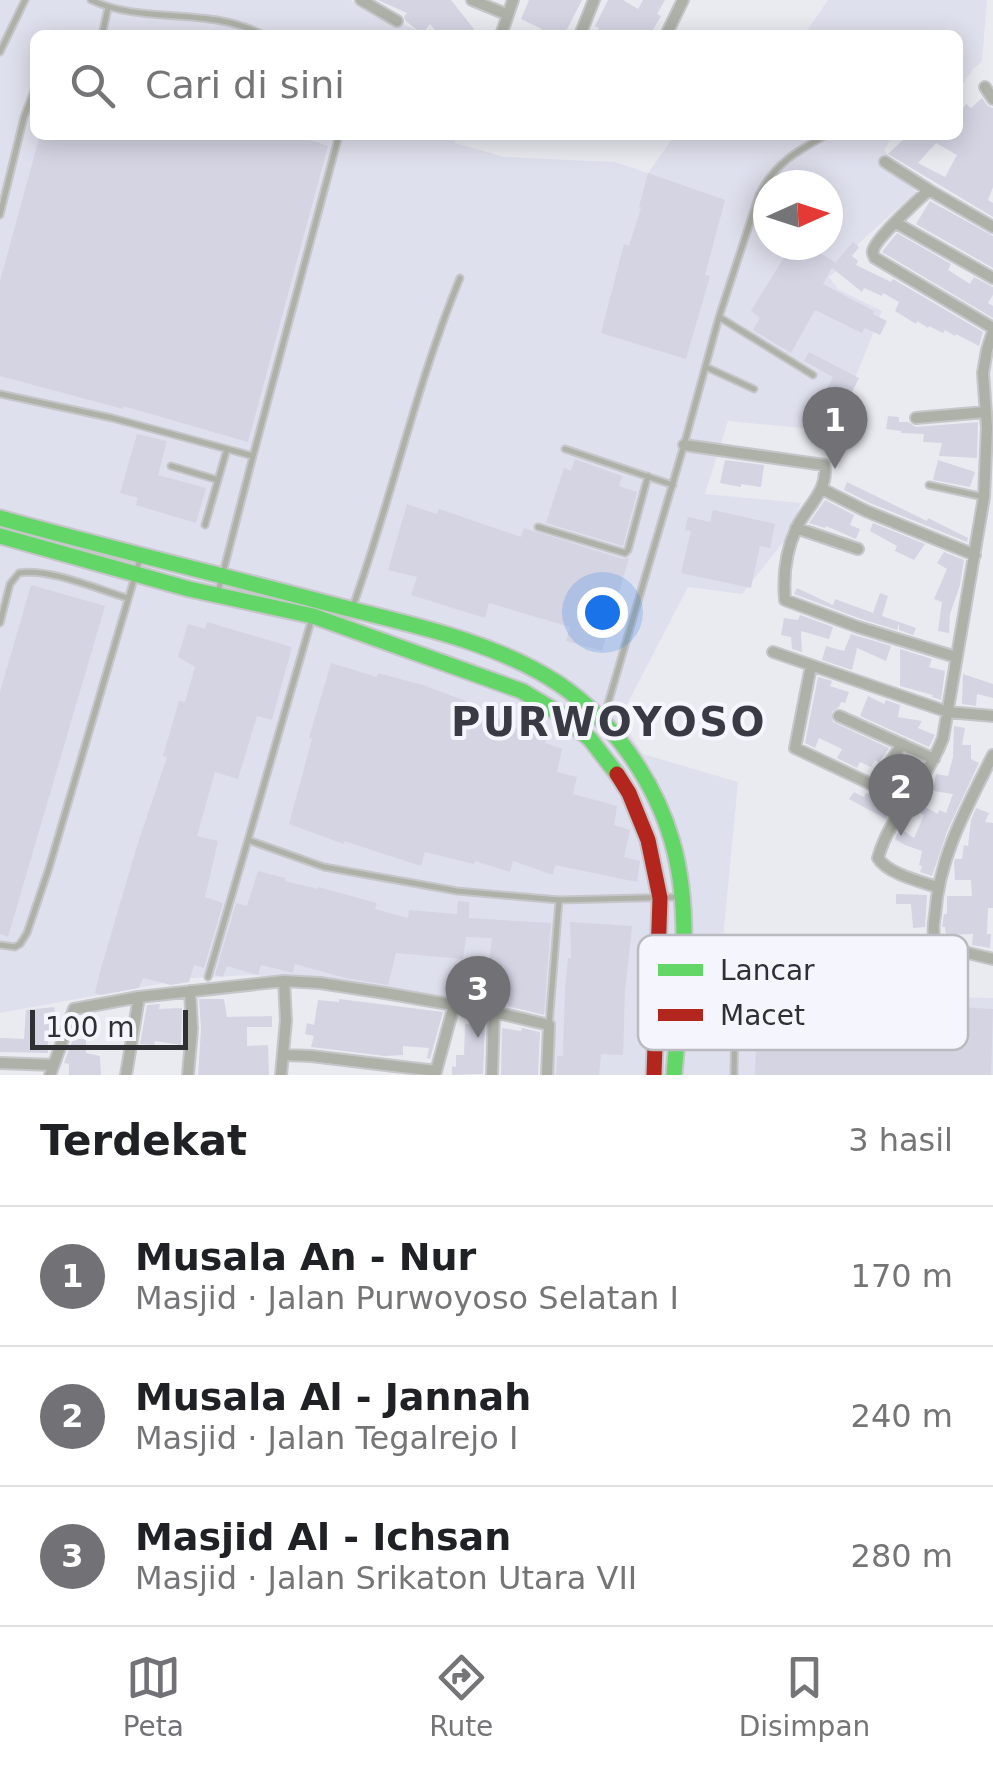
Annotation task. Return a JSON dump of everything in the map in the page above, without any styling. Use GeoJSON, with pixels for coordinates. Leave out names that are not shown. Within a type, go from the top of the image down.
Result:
{"type":"FeatureCollection","features":[{"type":"Feature","properties":{"kind":"street"},"geometry":{"type":"LineString","coordinates":[[361,0],[397,21]]}},
{"type":"Feature","properties":{"kind":"street"},"geometry":{"type":"LineString","coordinates":[[472,0],[506,14]]}},
{"type":"Feature","properties":{"kind":"street"},"geometry":{"type":"LineString","coordinates":[[501,30],[513,0]]}},
{"type":"Feature","properties":{"kind":"street"},"geometry":{"type":"LineString","coordinates":[[582,30],[594,0]]}},
{"type":"Feature","properties":{"kind":"street"},"geometry":{"type":"LineString","coordinates":[[668,30],[683,0]]}},
{"type":"Feature","properties":{"kind":"street"},"geometry":{"type":"LineString","coordinates":[[985,87],[993,99]]}},
{"type":"Feature","properties":{"kind":"street"},"geometry":{"type":"LineString","coordinates":[[885,162],[993,227]]}},
{"type":"Feature","properties":{"kind":"street"},"geometry":{"type":"LineString","coordinates":[[929,190],[883,234],[873,249],[875,258],[993,329],[983,373],[990,470],[943,738],[886,834],[878,855],[878,862],[889,868],[937,887]]}},
{"type":"Feature","properties":{"kind":"street"},"geometry":{"type":"LineString","coordinates":[[896,223],[993,278]]}},
{"type":"Feature","properties":{"kind":"street"},"geometry":{"type":"LineString","coordinates":[[916,418],[988,417]]}},
{"type":"Feature","properties":{"kind":"street"},"geometry":{"type":"LineString","coordinates":[[684,446],[820,464],[826,472],[822,489],[796,528],[786,567],[784,597],[788,603],[956,657]]}},
{"type":"Feature","properties":{"kind":"street"},"geometry":{"type":"LineString","coordinates":[[822,489],[974,555]]}},
{"type":"Feature","properties":{"kind":"street"},"geometry":{"type":"LineString","coordinates":[[0,518],[222,578],[315,608],[522,691],[562,715],[590,739],[629,793],[648,840],[660,898],[659,935]]}},
{"type":"Feature","properties":{"kind":"street"},"geometry":{"type":"LineString","coordinates":[[796,528],[858,549]]}},
{"type":"Feature","properties":{"kind":"street"},"geometry":{"type":"LineString","coordinates":[[0,536],[217,595],[352,609],[492,650],[539,672],[603,722],[641,771],[672,841],[682,897],[683,935]]}},
{"type":"Feature","properties":{"kind":"street"},"geometry":{"type":"LineString","coordinates":[[773,652],[948,712],[993,716]]}},
{"type":"Feature","properties":{"kind":"street"},"geometry":{"type":"LineString","coordinates":[[811,666],[795,748],[905,804]]}},
{"type":"Feature","properties":{"kind":"street"},"geometry":{"type":"LineString","coordinates":[[839,716],[934,759]]}},
{"type":"Feature","properties":{"kind":"street"},"geometry":{"type":"LineString","coordinates":[[875,786],[902,744]]}},
{"type":"Feature","properties":{"kind":"street"},"geometry":{"type":"LineString","coordinates":[[934,935],[937,887],[949,846],[993,755]]}},
{"type":"Feature","properties":{"kind":"street"},"geometry":{"type":"LineString","coordinates":[[968,952],[993,959]]}},
{"type":"Feature","properties":{"kind":"street"},"geometry":{"type":"LineString","coordinates":[[0,1063],[51,1070],[74,1009],[138,997],[284,981],[320,982],[494,1012],[549,1026],[547,1075]]}},
{"type":"Feature","properties":{"kind":"street"},"geometry":{"type":"LineString","coordinates":[[281,1075],[286,1020],[284,981]]}},
{"type":"Feature","properties":{"kind":"street"},"geometry":{"type":"LineString","coordinates":[[188,1075],[190,991]]}},
{"type":"Feature","properties":{"kind":"street"},"geometry":{"type":"LineString","coordinates":[[126,1075],[138,997]]}},
{"type":"Feature","properties":{"kind":"street"},"geometry":{"type":"LineString","coordinates":[[283,1055],[435,1073],[454,1005]]}},
{"type":"Feature","properties":{"kind":"street"},"geometry":{"type":"LineString","coordinates":[[492,1075],[494,1012]]}},
{"type":"Feature","properties":{"kind":"street"},"geometry":{"type":"LineString","coordinates":[[654,1075],[655,1050]]}},
{"type":"Feature","properties":{"kind":"street"},"geometry":{"type":"LineString","coordinates":[[674,1075],[676,1050]]}},
{"type":"Feature","properties":{"kind":"lane"},"geometry":{"type":"LineString","coordinates":[[0,52],[25,0]]}},
{"type":"Feature","properties":{"kind":"lane"},"geometry":{"type":"LineString","coordinates":[[91,0],[108,8],[254,30]]}},
{"type":"Feature","properties":{"kind":"lane"},"geometry":{"type":"LineString","coordinates":[[103,30],[108,8]]}},
{"type":"Feature","properties":{"kind":"lane"},"geometry":{"type":"LineString","coordinates":[[0,215],[30,102]]}},
{"type":"Feature","properties":{"kind":"lane"},"geometry":{"type":"LineString","coordinates":[[217,595],[338,140]]}},
{"type":"Feature","properties":{"kind":"lane"},"geometry":{"type":"LineString","coordinates":[[603,722],[719,317],[759,194],[780,164],[817,140]]}},
{"type":"Feature","properties":{"kind":"lane"},"geometry":{"type":"LineString","coordinates":[[352,609],[420,388],[460,278]]}},
{"type":"Feature","properties":{"kind":"lane"},"geometry":{"type":"LineString","coordinates":[[719,317],[813,375]]}},
{"type":"Feature","properties":{"kind":"lane"},"geometry":{"type":"LineString","coordinates":[[706,367],[754,389]]}},
{"type":"Feature","properties":{"kind":"lane"},"geometry":{"type":"LineString","coordinates":[[0,394],[112,418],[253,456]]}},
{"type":"Feature","properties":{"kind":"lane"},"geometry":{"type":"LineString","coordinates":[[566,449],[673,484]]}},
{"type":"Feature","properties":{"kind":"lane"},"geometry":{"type":"LineString","coordinates":[[205,524],[226,450]]}},
{"type":"Feature","properties":{"kind":"lane"},"geometry":{"type":"LineString","coordinates":[[171,466],[218,480]]}},
{"type":"Feature","properties":{"kind":"lane"},"geometry":{"type":"LineString","coordinates":[[538,527],[625,553],[648,476]]}},
{"type":"Feature","properties":{"kind":"lane"},"geometry":{"type":"LineString","coordinates":[[929,485],[984,497]]}},
{"type":"Feature","properties":{"kind":"lane"},"geometry":{"type":"LineString","coordinates":[[0,945],[15,947],[26,933],[142,556]]}},
{"type":"Feature","properties":{"kind":"lane"},"geometry":{"type":"LineString","coordinates":[[0,623],[10,584],[19,573],[54,577],[127,598]]}},
{"type":"Feature","properties":{"kind":"lane"},"geometry":{"type":"LineString","coordinates":[[208,977],[315,608]]}},
{"type":"Feature","properties":{"kind":"lane"},"geometry":{"type":"LineString","coordinates":[[248,840],[324,867],[457,891],[560,900],[682,897]]}},
{"type":"Feature","properties":{"kind":"lane"},"geometry":{"type":"LineString","coordinates":[[549,1026],[560,900]]}},
{"type":"Feature","properties":{"kind":"lane"},"geometry":{"type":"LineString","coordinates":[[734,1050],[734,1075]]}},
{"type":"Feature","properties":{"kind":"shaded area"},"geometry":{"type":"Polygon","coordinates":[[[0,0],[350,0],[416,30],[30,30],[30,140],[455,140],[504,157],[615,162],[648,173],[671,140],[890,140],[884,150],[916,192],[859,243],[843,266],[829,277],[838,289],[882,311],[834,431],[728,421],[705,494],[801,503],[785,540],[742,594],[688,587],[620,718],[643,754],[738,782],[723,935],[638,935],[638,1050],[968,1050],[968,997],[993,998],[993,1075],[550,1075],[552,1014],[253,975],[192,978],[0,1013],[0,0]]]}},
{"type":"Feature","properties":{"kind":"shaded area"},"geometry":{"type":"Polygon","coordinates":[[[828,0],[987,0],[982,62],[963,84],[963,30],[807,30],[828,0]]]}},
{"type":"Feature","properties":{"kind":"building"},"geometry":{"type":"Polygon","coordinates":[[[378,0],[451,0],[474,29],[435,30],[430,24],[425,30],[417,30],[406,21],[407,13],[378,0]]]}},
{"type":"Feature","properties":{"kind":"building"},"geometry":{"type":"Polygon","coordinates":[[[529,0],[582,0],[567,30],[542,30],[521,19],[529,0]]]}},
{"type":"Feature","properties":{"kind":"building"},"geometry":{"type":"Polygon","coordinates":[[[608,0],[623,0],[638,9],[643,0],[665,0],[653,30],[598,30],[595,26],[608,0]]]}},
{"type":"Feature","properties":{"kind":"building"},"geometry":{"type":"Polygon","coordinates":[[[982,98],[993,108],[993,187],[988,200],[993,203],[993,217],[888,154],[903,140],[963,140],[966,104],[971,108],[982,98]],[[936,143],[918,163],[945,177],[957,155],[936,143]]]}},
{"type":"Feature","properties":{"kind":"building"},"geometry":{"type":"Polygon","coordinates":[[[39,140],[310,140],[328,146],[248,442],[0,376],[0,281],[39,140]]]}},
{"type":"Feature","properties":{"kind":"building"},"geometry":{"type":"Polygon","coordinates":[[[648,173],[725,200],[705,275],[710,276],[686,359],[601,333],[624,244],[629,246],[641,208],[648,173]]]}},
{"type":"Feature","properties":{"kind":"building"},"geometry":{"type":"Polygon","coordinates":[[[930,201],[993,236],[993,268],[916,224],[930,201]]]}},
{"type":"Feature","properties":{"kind":"building"},"geometry":{"type":"Polygon","coordinates":[[[897,233],[951,264],[948,270],[970,284],[974,277],[993,287],[988,303],[993,306],[993,318],[882,252],[897,233]]]}},
{"type":"Feature","properties":{"kind":"building"},"geometry":{"type":"Polygon","coordinates":[[[853,242],[859,247],[852,256],[858,261],[856,265],[891,282],[893,279],[983,332],[979,346],[945,330],[943,333],[917,321],[916,324],[895,311],[899,302],[883,293],[882,296],[864,288],[862,292],[832,268],[823,284],[887,321],[880,335],[865,328],[862,333],[815,310],[791,353],[753,330],[760,318],[751,311],[782,260],[832,260],[835,262],[832,267],[843,260],[853,242]]]}},
{"type":"Feature","properties":{"kind":"building"},"geometry":{"type":"Polygon","coordinates":[[[809,352],[859,378],[844,408],[823,397],[833,377],[804,361],[809,352]]]}},
{"type":"Feature","properties":{"kind":"building"},"geometry":{"type":"Polygon","coordinates":[[[888,416],[899,417],[899,422],[916,427],[978,422],[977,458],[939,456],[942,443],[923,442],[924,434],[886,429],[888,416]]]}},
{"type":"Feature","properties":{"kind":"building"},"geometry":{"type":"Polygon","coordinates":[[[137,434],[167,441],[158,475],[206,488],[196,523],[136,505],[138,498],[120,493],[137,434]]]}},
{"type":"Feature","properties":{"kind":"building"},"geometry":{"type":"Polygon","coordinates":[[[575,459],[622,476],[619,486],[637,492],[623,546],[546,523],[564,468],[571,471],[575,459]]]}},
{"type":"Feature","properties":{"kind":"building"},"geometry":{"type":"Polygon","coordinates":[[[725,460],[764,465],[761,487],[720,483],[725,460]]]}},
{"type":"Feature","properties":{"kind":"building"},"geometry":{"type":"Polygon","coordinates":[[[938,460],[975,472],[970,487],[933,480],[938,460]]]}},
{"type":"Feature","properties":{"kind":"building"},"geometry":{"type":"Polygon","coordinates":[[[847,482],[968,538],[967,542],[844,490],[847,482]]]}},
{"type":"Feature","properties":{"kind":"building"},"geometry":{"type":"Polygon","coordinates":[[[825,500],[854,515],[850,525],[860,529],[856,539],[809,523],[825,500]]]}},
{"type":"Feature","properties":{"kind":"building"},"geometry":{"type":"Polygon","coordinates":[[[407,504],[437,514],[439,509],[521,537],[524,528],[629,558],[602,651],[566,641],[570,627],[489,603],[485,618],[411,595],[417,577],[388,570],[407,504]]]}},
{"type":"Feature","properties":{"kind":"building"},"geometry":{"type":"Polygon","coordinates":[[[713,510],[775,524],[770,548],[760,546],[751,588],[681,573],[691,531],[685,530],[688,517],[710,522],[713,510]]]}},
{"type":"Feature","properties":{"kind":"building"},"geometry":{"type":"Polygon","coordinates":[[[873,523],[925,544],[914,560],[870,531],[873,523]]]}},
{"type":"Feature","properties":{"kind":"building"},"geometry":{"type":"Polygon","coordinates":[[[944,552],[964,560],[949,633],[938,631],[942,602],[934,599],[947,569],[937,563],[944,552]]]}},
{"type":"Feature","properties":{"kind":"building"},"geometry":{"type":"Polygon","coordinates":[[[31,585],[105,606],[8,937],[0,934],[0,692],[31,585]]]}},
{"type":"Feature","properties":{"kind":"building"},"geometry":{"type":"Polygon","coordinates":[[[797,588],[833,605],[835,599],[873,613],[880,593],[888,596],[882,616],[916,628],[913,635],[899,630],[899,623],[897,630],[861,619],[794,594],[797,588]]]}},
{"type":"Feature","properties":{"kind":"building"},"geometry":{"type":"Polygon","coordinates":[[[800,615],[833,627],[829,639],[801,631],[802,652],[792,649],[791,637],[781,635],[784,618],[798,620],[800,615]]]}},
{"type":"Feature","properties":{"kind":"building"},"geometry":{"type":"Polygon","coordinates":[[[207,622],[292,647],[272,720],[257,716],[238,779],[215,772],[197,836],[218,841],[205,897],[223,903],[204,968],[194,965],[189,982],[171,985],[143,978],[139,988],[101,995],[95,993],[100,972],[167,757],[163,756],[179,701],[185,702],[195,667],[178,657],[188,624],[205,629],[207,622]]]}},
{"type":"Feature","properties":{"kind":"building"},"geometry":{"type":"Polygon","coordinates":[[[851,634],[891,646],[886,661],[857,648],[852,670],[822,660],[826,646],[844,651],[851,634]]]}},
{"type":"Feature","properties":{"kind":"building"},"geometry":{"type":"Polygon","coordinates":[[[900,649],[932,659],[929,667],[945,671],[941,700],[900,686],[900,649]]]}},
{"type":"Feature","properties":{"kind":"building"},"geometry":{"type":"Polygon","coordinates":[[[331,663],[423,685],[466,701],[464,707],[547,738],[545,743],[562,749],[557,772],[577,777],[573,794],[617,806],[614,825],[630,830],[624,857],[640,861],[637,882],[555,865],[553,875],[513,861],[510,872],[425,852],[421,866],[289,824],[331,663]]]}},
{"type":"Feature","properties":{"kind":"building"},"geometry":{"type":"Polygon","coordinates":[[[963,674],[993,684],[993,698],[977,694],[976,706],[962,704],[963,674]]]}},
{"type":"Feature","properties":{"kind":"building"},"geometry":{"type":"Polygon","coordinates":[[[818,677],[849,692],[845,703],[841,702],[832,712],[833,722],[889,748],[879,763],[875,760],[871,767],[860,762],[857,768],[837,758],[842,749],[819,738],[815,748],[805,743],[818,677]]]}},
{"type":"Feature","properties":{"kind":"building"},"geometry":{"type":"Polygon","coordinates":[[[868,696],[884,704],[886,700],[900,705],[898,717],[922,721],[918,728],[935,735],[929,747],[860,716],[868,696]]]}},
{"type":"Feature","properties":{"kind":"building"},"geometry":{"type":"Polygon","coordinates":[[[954,726],[965,728],[962,745],[971,745],[971,759],[979,763],[948,829],[932,876],[920,872],[922,851],[895,839],[900,828],[914,838],[924,815],[912,809],[917,802],[938,814],[939,810],[946,813],[953,794],[933,791],[936,774],[948,776],[954,726]]]}},
{"type":"Feature","properties":{"kind":"building"},"geometry":{"type":"Polygon","coordinates":[[[905,755],[921,763],[905,787],[887,783],[905,755]]]}},
{"type":"Feature","properties":{"kind":"building"},"geometry":{"type":"Polygon","coordinates":[[[854,792],[864,797],[866,793],[893,807],[886,819],[849,799],[854,792]]]}},
{"type":"Feature","properties":{"kind":"building"},"geometry":{"type":"Polygon","coordinates":[[[976,808],[989,813],[985,822],[993,823],[993,908],[988,908],[987,934],[991,934],[990,948],[972,945],[973,934],[946,935],[942,927],[947,896],[972,896],[971,880],[955,880],[954,862],[962,859],[964,845],[968,846],[976,808]]]}},
{"type":"Feature","properties":{"kind":"building"},"geometry":{"type":"Polygon","coordinates":[[[258,871],[377,903],[375,909],[408,918],[409,910],[457,914],[458,901],[469,902],[469,918],[551,923],[544,1015],[508,1004],[466,998],[466,991],[501,979],[500,965],[489,964],[492,938],[466,937],[463,959],[396,953],[388,985],[295,964],[293,973],[261,965],[258,975],[227,966],[223,977],[215,975],[236,903],[247,906],[258,871]]]}},
{"type":"Feature","properties":{"kind":"building"},"geometry":{"type":"Polygon","coordinates":[[[896,894],[927,895],[925,927],[913,928],[911,904],[896,904],[896,894]]]}},
{"type":"Feature","properties":{"kind":"building"},"geometry":{"type":"Polygon","coordinates":[[[570,922],[632,926],[623,1055],[601,1054],[599,1075],[556,1075],[557,1056],[563,1056],[570,922]]]}},
{"type":"Feature","properties":{"kind":"building"},"geometry":{"type":"Polygon","coordinates":[[[199,999],[224,999],[227,1017],[272,1016],[272,1027],[247,1027],[247,1046],[268,1045],[269,1075],[198,1075],[199,999]]]}},
{"type":"Feature","properties":{"kind":"building"},"geometry":{"type":"Polygon","coordinates":[[[339,999],[443,1012],[430,1059],[429,1048],[403,1046],[403,1055],[385,1056],[311,1047],[314,1036],[305,1034],[307,1023],[314,1025],[318,1000],[339,999]]]}},
{"type":"Feature","properties":{"kind":"building"},"geometry":{"type":"Polygon","coordinates":[[[160,1004],[159,1009],[182,1008],[181,1045],[155,1041],[154,1045],[140,1044],[147,1005],[160,1004]]]}},
{"type":"Feature","properties":{"kind":"building"},"geometry":{"type":"Polygon","coordinates":[[[54,1007],[58,1028],[55,1037],[48,1036],[48,1053],[0,1052],[0,1038],[24,1039],[26,1010],[54,1007]]]}},
{"type":"Feature","properties":{"kind":"building"},"geometry":{"type":"Polygon","coordinates":[[[968,1008],[993,1009],[991,1075],[755,1075],[756,1050],[968,1050],[968,1008]]]}},
{"type":"Feature","properties":{"kind":"building"},"geometry":{"type":"Polygon","coordinates":[[[465,1024],[485,1025],[483,1074],[452,1075],[456,1055],[464,1055],[465,1024]]]}},
{"type":"Feature","properties":{"kind":"building"},"geometry":{"type":"Polygon","coordinates":[[[502,1028],[540,1032],[538,1075],[501,1075],[502,1028]]]}},
{"type":"Feature","properties":{"kind":"building"},"geometry":{"type":"Polygon","coordinates":[[[73,1039],[86,1039],[86,1053],[100,1056],[101,1075],[69,1075],[69,1064],[64,1063],[73,1039]]]}},
{"type":"Feature","properties":{"kind":"traffic: fast"},"geometry":{"type":"LineString","coordinates":[[0,518],[452,636],[507,656],[559,684],[613,733],[654,795],[679,870],[684,935]]}},
{"type":"Feature","properties":{"kind":"traffic: fast"},"geometry":{"type":"LineString","coordinates":[[0,536],[189,589],[313,616],[522,691],[562,715],[590,739],[617,774]]}},
{"type":"Feature","properties":{"kind":"traffic: fast"},"geometry":{"type":"LineString","coordinates":[[674,1075],[676,1050]]}},
{"type":"Feature","properties":{"kind":"traffic: jam"},"geometry":{"type":"LineString","coordinates":[[617,774],[648,840],[660,898],[659,935]]}},
{"type":"Feature","properties":{"kind":"traffic: jam"},"geometry":{"type":"LineString","coordinates":[[654,1075],[655,1050]]}},
{"type":"Feature","properties":{"kind":"place","name":"Musala An - Nur"},"geometry":{"type":"Point","coordinates":[835,469]}},
{"type":"Feature","properties":{"kind":"place","name":"Musala Al - Jannah"},"geometry":{"type":"Point","coordinates":[901,836]}},
{"type":"Feature","properties":{"kind":"place","name":"Masjid Al - Ichsan"},"geometry":{"type":"Point","coordinates":[478,1038]}},
{"type":"Feature","properties":{"kind":"district","name":"PURWOYOSO"},"geometry":{"type":"Point","coordinates":[609,722]}}]}
